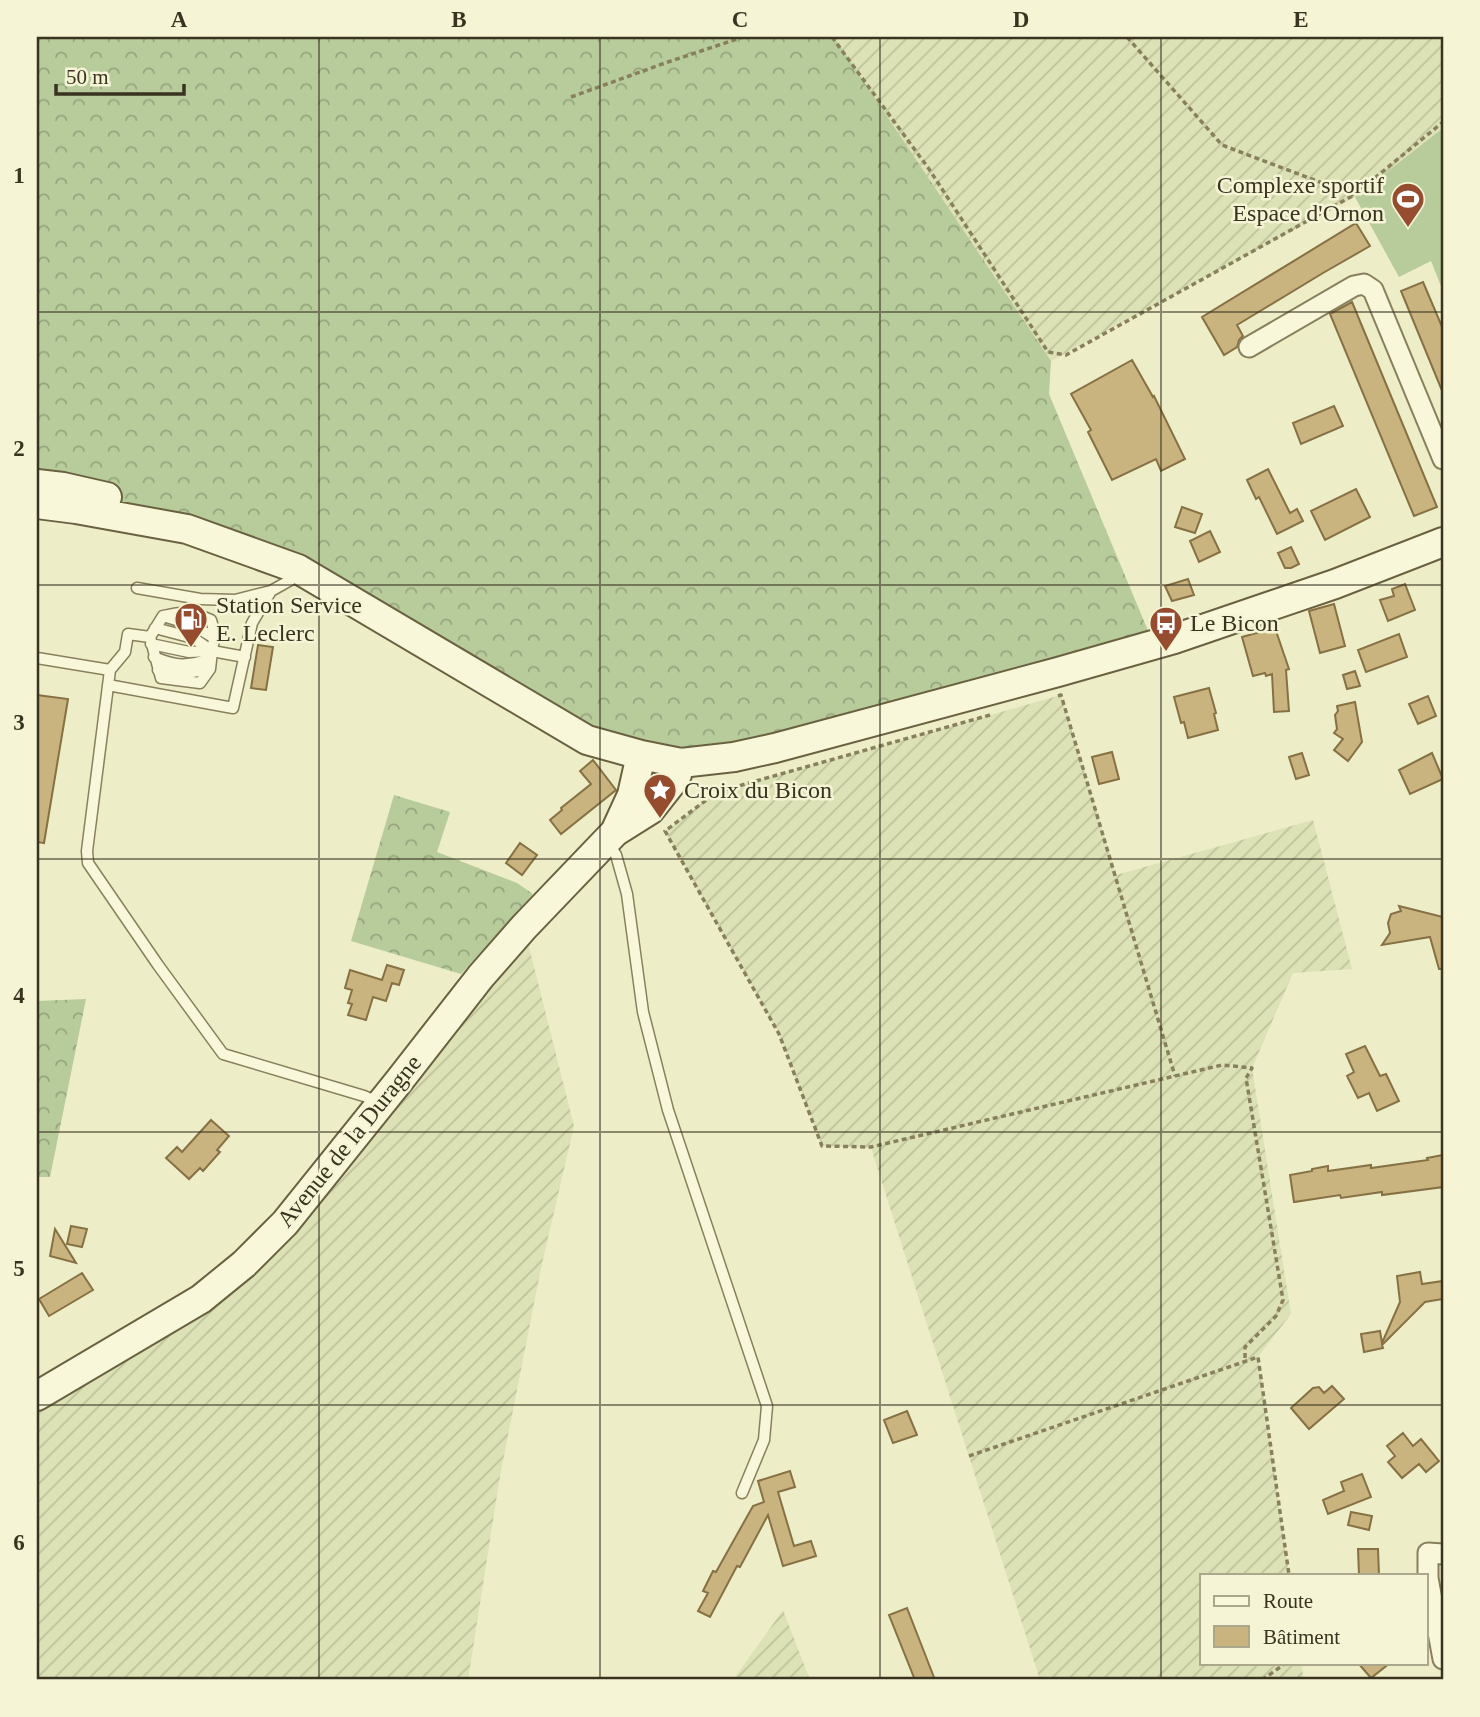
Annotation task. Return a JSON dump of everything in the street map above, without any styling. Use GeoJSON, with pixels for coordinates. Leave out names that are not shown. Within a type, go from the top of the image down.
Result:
{"type":"FeatureCollection","features":[{"type":"Feature","properties":{"kind":"main road"},"geometry":{"type":"LineString","coordinates":[[37,487],[63,487],[130,502],[234,538],[300,572],[587,740],[681,763],[734,757],[775,748],[1154,645],[1277,605],[1443,542]]}},
{"type":"Feature","properties":{"kind":"main road"},"geometry":{"type":"LineString","coordinates":[[37,504],[187,529],[300,572]]}},
{"type":"Feature","properties":{"kind":"main road","name":"Avenue de la Duragne"},"geometry":{"type":"LineString","coordinates":[[611,837],[632,795],[641,755]]}},
{"type":"Feature","properties":{"kind":"main road","name":"Avenue de la Duragne"},"geometry":{"type":"LineString","coordinates":[[37,1396],[201,1299],[244,1264],[285,1223],[481,976],[611,837],[650,810],[676,777],[681,763]]}},
{"type":"Feature","properties":{"kind":"street"},"geometry":{"type":"LineString","coordinates":[[1249,347],[1354,286],[1364,284],[1373,290],[1443,459]]}},
{"type":"Feature","properties":{"kind":"street"},"geometry":{"type":"LineString","coordinates":[[1443,1554],[1428,1553],[1429,1578],[1443,1659]]}},
{"type":"Feature","properties":{"kind":"lane"},"geometry":{"type":"LineString","coordinates":[[137,588],[200,599],[235,600],[271,592],[300,572]]}},
{"type":"Feature","properties":{"kind":"lane"},"geometry":{"type":"LineString","coordinates":[[108,685],[233,708],[252,623],[271,592]]}},
{"type":"Feature","properties":{"kind":"lane"},"geometry":{"type":"LineString","coordinates":[[182,611],[211,620],[215,634],[211,660],[200,684],[160,678],[152,636],[163,616],[182,611]]}},
{"type":"Feature","properties":{"kind":"lane"},"geometry":{"type":"LineString","coordinates":[[211,660],[193,638],[128,634],[125,652],[110,670],[87,851],[88,863],[223,1054],[381,1103]]}},
{"type":"Feature","properties":{"kind":"lane"},"geometry":{"type":"LineString","coordinates":[[152,636],[211,660]]}},
{"type":"Feature","properties":{"kind":"lane"},"geometry":{"type":"LineString","coordinates":[[154,657],[170,664],[190,665],[245,657]]}},
{"type":"Feature","properties":{"kind":"lane"},"geometry":{"type":"LineString","coordinates":[[37,658],[110,670]]}},
{"type":"Feature","properties":{"kind":"lane"},"geometry":{"type":"LineString","coordinates":[[611,837],[627,894],[643,1012],[668,1110],[766,1406],[764,1440],[742,1493]]}},
{"type":"Feature","properties":{"kind":"path"},"geometry":{"type":"LineString","coordinates":[[571,97],[743,37]]}},
{"type":"Feature","properties":{"kind":"path"},"geometry":{"type":"LineString","coordinates":[[832,37],[929,169],[1048,352],[1066,355],[1354,195],[1443,122]]}},
{"type":"Feature","properties":{"kind":"path"},"geometry":{"type":"LineString","coordinates":[[1127,37],[1222,145],[1354,195]]}},
{"type":"Feature","properties":{"kind":"path"},"geometry":{"type":"LineString","coordinates":[[1048,699],[1061,695],[1175,1076]]}},
{"type":"Feature","properties":{"kind":"path"},"geometry":{"type":"LineString","coordinates":[[995,714],[717,792],[665,831],[779,1034],[822,1146],[871,1147],[1222,1065],[1252,1068],[1245,1078],[1283,1300],[1276,1317],[1245,1347],[1245,1361]]}},
{"type":"Feature","properties":{"kind":"path"},"geometry":{"type":"LineString","coordinates":[[969,1456],[1258,1357],[1289,1574]]}},
{"type":"Feature","properties":{"kind":"path"},"geometry":{"type":"LineString","coordinates":[[1262,1680],[1285,1664]]}},
{"type":"Feature","properties":{"kind":"green space"},"geometry":{"type":"Polygon","coordinates":[[[37,37],[834,37],[1051,361],[1049,394],[1154,645],[775,748],[641,755],[298,569],[37,504],[37,37]]]}},
{"type":"Feature","properties":{"kind":"green space"},"geometry":{"type":"Polygon","coordinates":[[[834,37],[1443,37],[1443,128],[1355,197],[1051,361],[834,37]]]}},
{"type":"Feature","properties":{"kind":"green space","name":"Complexe sportif Espace d'Ornon"},"geometry":{"type":"Polygon","coordinates":[[[1443,128],[1443,291],[1431,261],[1399,277],[1355,197],[1443,128]]]}},
{"type":"Feature","properties":{"kind":"green space"},"geometry":{"type":"Polygon","coordinates":[[[1061,695],[1116,875],[1313,820],[1352,969],[1293,973],[1252,1068],[1291,1314],[1258,1357],[1289,1574],[1200,1574],[1200,1664],[1301,1664],[1304,1680],[1040,1680],[871,1148],[822,1146],[779,1034],[665,831],[717,792],[1061,695]]]}},
{"type":"Feature","properties":{"kind":"green space"},"geometry":{"type":"Polygon","coordinates":[[[394,795],[450,812],[437,852],[517,883],[533,894],[461,974],[351,941],[394,795]]]}},
{"type":"Feature","properties":{"kind":"green space"},"geometry":{"type":"Polygon","coordinates":[[[524,927],[574,1126],[541,1268],[500,1476],[468,1680],[37,1680],[37,1396],[201,1299],[524,927]]]}},
{"type":"Feature","properties":{"kind":"green space"},"geometry":{"type":"Polygon","coordinates":[[[86,999],[50,1177],[37,1177],[37,1001],[86,999]]]}},
{"type":"Feature","properties":{"kind":"green space"},"geometry":{"type":"Polygon","coordinates":[[[783,1610],[810,1680],[733,1680],[783,1610]]]}},
{"type":"Feature","properties":{"kind":"building"},"geometry":{"type":"Polygon","coordinates":[[[1356,223],[1370,246],[1237,325],[1243,336],[1237,347],[1224,355],[1202,317],[1356,223]]]}},
{"type":"Feature","properties":{"kind":"building"},"geometry":{"type":"Polygon","coordinates":[[[1423,282],[1443,329],[1443,393],[1401,291],[1423,282]]]}},
{"type":"Feature","properties":{"kind":"building"},"geometry":{"type":"Polygon","coordinates":[[[1352,302],[1437,507],[1414,516],[1330,314],[1352,302]]]}},
{"type":"Feature","properties":{"kind":"building"},"geometry":{"type":"Polygon","coordinates":[[[1132,360],[1154,396],[1185,459],[1161,471],[1156,459],[1112,480],[1088,432],[1091,430],[1071,394],[1132,360]]]}},
{"type":"Feature","properties":{"kind":"building"},"geometry":{"type":"Polygon","coordinates":[[[1334,406],[1343,426],[1301,444],[1293,423],[1334,406]]]}},
{"type":"Feature","properties":{"kind":"building"},"geometry":{"type":"Polygon","coordinates":[[[1268,469],[1290,513],[1297,509],[1303,521],[1277,534],[1259,497],[1256,499],[1247,480],[1268,469]]]}},
{"type":"Feature","properties":{"kind":"building"},"geometry":{"type":"Polygon","coordinates":[[[1356,489],[1370,517],[1325,540],[1311,511],[1356,489]]]}},
{"type":"Feature","properties":{"kind":"building"},"geometry":{"type":"Polygon","coordinates":[[[1182,507],[1202,514],[1195,533],[1175,527],[1182,507]]]}},
{"type":"Feature","properties":{"kind":"building"},"geometry":{"type":"Polygon","coordinates":[[[1210,531],[1220,552],[1199,562],[1190,541],[1210,531]]]}},
{"type":"Feature","properties":{"kind":"building"},"geometry":{"type":"Polygon","coordinates":[[[1291,547],[1299,564],[1285,568],[1278,553],[1291,547]]]}},
{"type":"Feature","properties":{"kind":"building"},"geometry":{"type":"Polygon","coordinates":[[[1188,579],[1194,595],[1172,601],[1165,586],[1188,579]]]}},
{"type":"Feature","properties":{"kind":"building"},"geometry":{"type":"Polygon","coordinates":[[[1405,584],[1415,610],[1388,621],[1380,600],[1394,596],[1392,589],[1405,584]]]}},
{"type":"Feature","properties":{"kind":"building"},"geometry":{"type":"Polygon","coordinates":[[[1334,604],[1345,646],[1320,653],[1309,611],[1334,604]]]}},
{"type":"Feature","properties":{"kind":"building"},"geometry":{"type":"Polygon","coordinates":[[[1275,628],[1289,669],[1286,670],[1289,711],[1274,712],[1272,674],[1253,676],[1242,637],[1275,628]]]}},
{"type":"Feature","properties":{"kind":"building"},"geometry":{"type":"Polygon","coordinates":[[[1399,634],[1407,657],[1366,672],[1358,650],[1399,634]]]}},
{"type":"Feature","properties":{"kind":"building"},"geometry":{"type":"Polygon","coordinates":[[[258,645],[273,647],[266,690],[251,688],[258,645]]]}},
{"type":"Feature","properties":{"kind":"building"},"geometry":{"type":"Polygon","coordinates":[[[1355,671],[1360,686],[1347,689],[1343,675],[1355,671]]]}},
{"type":"Feature","properties":{"kind":"building"},"geometry":{"type":"Polygon","coordinates":[[[1209,688],[1218,730],[1188,738],[1174,697],[1209,688]]]}},
{"type":"Feature","properties":{"kind":"building"},"geometry":{"type":"Polygon","coordinates":[[[37,695],[68,699],[44,843],[37,842],[37,695]]]}},
{"type":"Feature","properties":{"kind":"building"},"geometry":{"type":"Polygon","coordinates":[[[1428,696],[1436,716],[1418,724],[1409,704],[1428,696]]]}},
{"type":"Feature","properties":{"kind":"building"},"geometry":{"type":"Polygon","coordinates":[[[1355,702],[1362,742],[1348,761],[1334,750],[1343,739],[1334,733],[1337,729],[1335,715],[1337,706],[1355,702]]]}},
{"type":"Feature","properties":{"kind":"building"},"geometry":{"type":"Polygon","coordinates":[[[1112,752],[1119,779],[1099,784],[1092,757],[1112,752]]]}},
{"type":"Feature","properties":{"kind":"building"},"geometry":{"type":"Polygon","coordinates":[[[1302,753],[1309,775],[1296,779],[1289,757],[1302,753]]]}},
{"type":"Feature","properties":{"kind":"building"},"geometry":{"type":"Polygon","coordinates":[[[1432,753],[1443,779],[1410,794],[1399,770],[1432,753]]]}},
{"type":"Feature","properties":{"kind":"building"},"geometry":{"type":"Polygon","coordinates":[[[593,760],[616,790],[561,834],[550,820],[591,784],[580,771],[593,760]]]}},
{"type":"Feature","properties":{"kind":"building"},"geometry":{"type":"Polygon","coordinates":[[[520,843],[537,855],[522,875],[506,863],[520,843]]]}},
{"type":"Feature","properties":{"kind":"building"},"geometry":{"type":"Polygon","coordinates":[[[1399,906],[1443,917],[1443,969],[1439,969],[1430,937],[1382,945],[1390,933],[1388,923],[1391,914],[1401,911],[1399,906]]]}},
{"type":"Feature","properties":{"kind":"building"},"geometry":{"type":"Polygon","coordinates":[[[387,965],[404,970],[399,985],[392,983],[386,1001],[373,997],[366,1020],[348,1015],[352,1004],[348,1003],[352,990],[345,988],[350,970],[382,980],[387,965]]]}},
{"type":"Feature","properties":{"kind":"building"},"geometry":{"type":"Polygon","coordinates":[[[1365,1046],[1380,1076],[1386,1074],[1399,1101],[1377,1111],[1369,1093],[1358,1098],[1347,1076],[1354,1072],[1346,1054],[1365,1046]]]}},
{"type":"Feature","properties":{"kind":"building"},"geometry":{"type":"Polygon","coordinates":[[[211,1120],[229,1136],[217,1150],[220,1152],[203,1171],[200,1168],[189,1179],[166,1158],[177,1147],[182,1152],[211,1120]]]}},
{"type":"Feature","properties":{"kind":"building"},"geometry":{"type":"Polygon","coordinates":[[[1443,1155],[1443,1187],[1382,1195],[1382,1192],[1341,1198],[1340,1195],[1294,1202],[1290,1175],[1328,1166],[1328,1171],[1371,1165],[1371,1168],[1428,1160],[1427,1158],[1443,1155]]]}},
{"type":"Feature","properties":{"kind":"building"},"geometry":{"type":"Polygon","coordinates":[[[71,1226],[87,1229],[82,1247],[67,1244],[71,1226]]]}},
{"type":"Feature","properties":{"kind":"building"},"geometry":{"type":"Polygon","coordinates":[[[55,1229],[76,1263],[50,1256],[55,1229]]]}},
{"type":"Feature","properties":{"kind":"building"},"geometry":{"type":"Polygon","coordinates":[[[1420,1272],[1422,1284],[1443,1281],[1443,1299],[1425,1302],[1382,1345],[1383,1348],[1364,1352],[1361,1334],[1380,1331],[1382,1343],[1400,1302],[1397,1276],[1420,1272]]]}},
{"type":"Feature","properties":{"kind":"building"},"geometry":{"type":"Polygon","coordinates":[[[82,1273],[93,1290],[49,1316],[39,1299],[82,1273]]]}},
{"type":"Feature","properties":{"kind":"building"},"geometry":{"type":"Polygon","coordinates":[[[1332,1386],[1344,1399],[1309,1429],[1291,1408],[1313,1388],[1319,1387],[1324,1393],[1332,1386]]]}},
{"type":"Feature","properties":{"kind":"building"},"geometry":{"type":"Polygon","coordinates":[[[907,1411],[917,1435],[893,1443],[884,1420],[907,1411]]]}},
{"type":"Feature","properties":{"kind":"building"},"geometry":{"type":"Polygon","coordinates":[[[1403,1433],[1413,1446],[1421,1439],[1439,1461],[1426,1472],[1419,1464],[1402,1478],[1388,1462],[1395,1456],[1387,1446],[1403,1433]]]}},
{"type":"Feature","properties":{"kind":"building"},"geometry":{"type":"Polygon","coordinates":[[[790,1471],[795,1487],[778,1492],[794,1546],[811,1541],[816,1556],[783,1566],[768,1515],[710,1617],[698,1611],[708,1593],[703,1591],[713,1571],[716,1572],[753,1506],[764,1502],[758,1481],[790,1471]]]}},
{"type":"Feature","properties":{"kind":"building"},"geometry":{"type":"Polygon","coordinates":[[[1362,1474],[1371,1497],[1328,1514],[1323,1500],[1344,1491],[1341,1482],[1362,1474]]]}},
{"type":"Feature","properties":{"kind":"building"},"geometry":{"type":"Polygon","coordinates":[[[1351,1512],[1372,1516],[1369,1530],[1348,1525],[1351,1512]]]}},
{"type":"Feature","properties":{"kind":"building"},"geometry":{"type":"Polygon","coordinates":[[[1358,1549],[1378,1549],[1379,1574],[1359,1574],[1358,1549]]]}},
{"type":"Feature","properties":{"kind":"building"},"geometry":{"type":"Polygon","coordinates":[[[907,1608],[935,1680],[915,1680],[889,1615],[907,1608]]]}},
{"type":"Feature","properties":{"kind":"building"},"geometry":{"type":"Polygon","coordinates":[[[1359,1664],[1389,1664],[1371,1678],[1359,1664]]]}},
{"type":"Feature","properties":{"kind":"place","name":"Complexe sportif Espace d'Ornon"},"geometry":{"type":"Point","coordinates":[1408,229]}},
{"type":"Feature","properties":{"kind":"place","name":"Station Service E. Leclerc"},"geometry":{"type":"Point","coordinates":[191,649]}},
{"type":"Feature","properties":{"kind":"place","name":"Le Bicon"},"geometry":{"type":"Point","coordinates":[1166,653]}},
{"type":"Feature","properties":{"kind":"place","name":"Croix du Bicon"},"geometry":{"type":"Point","coordinates":[660,820]}}]}
